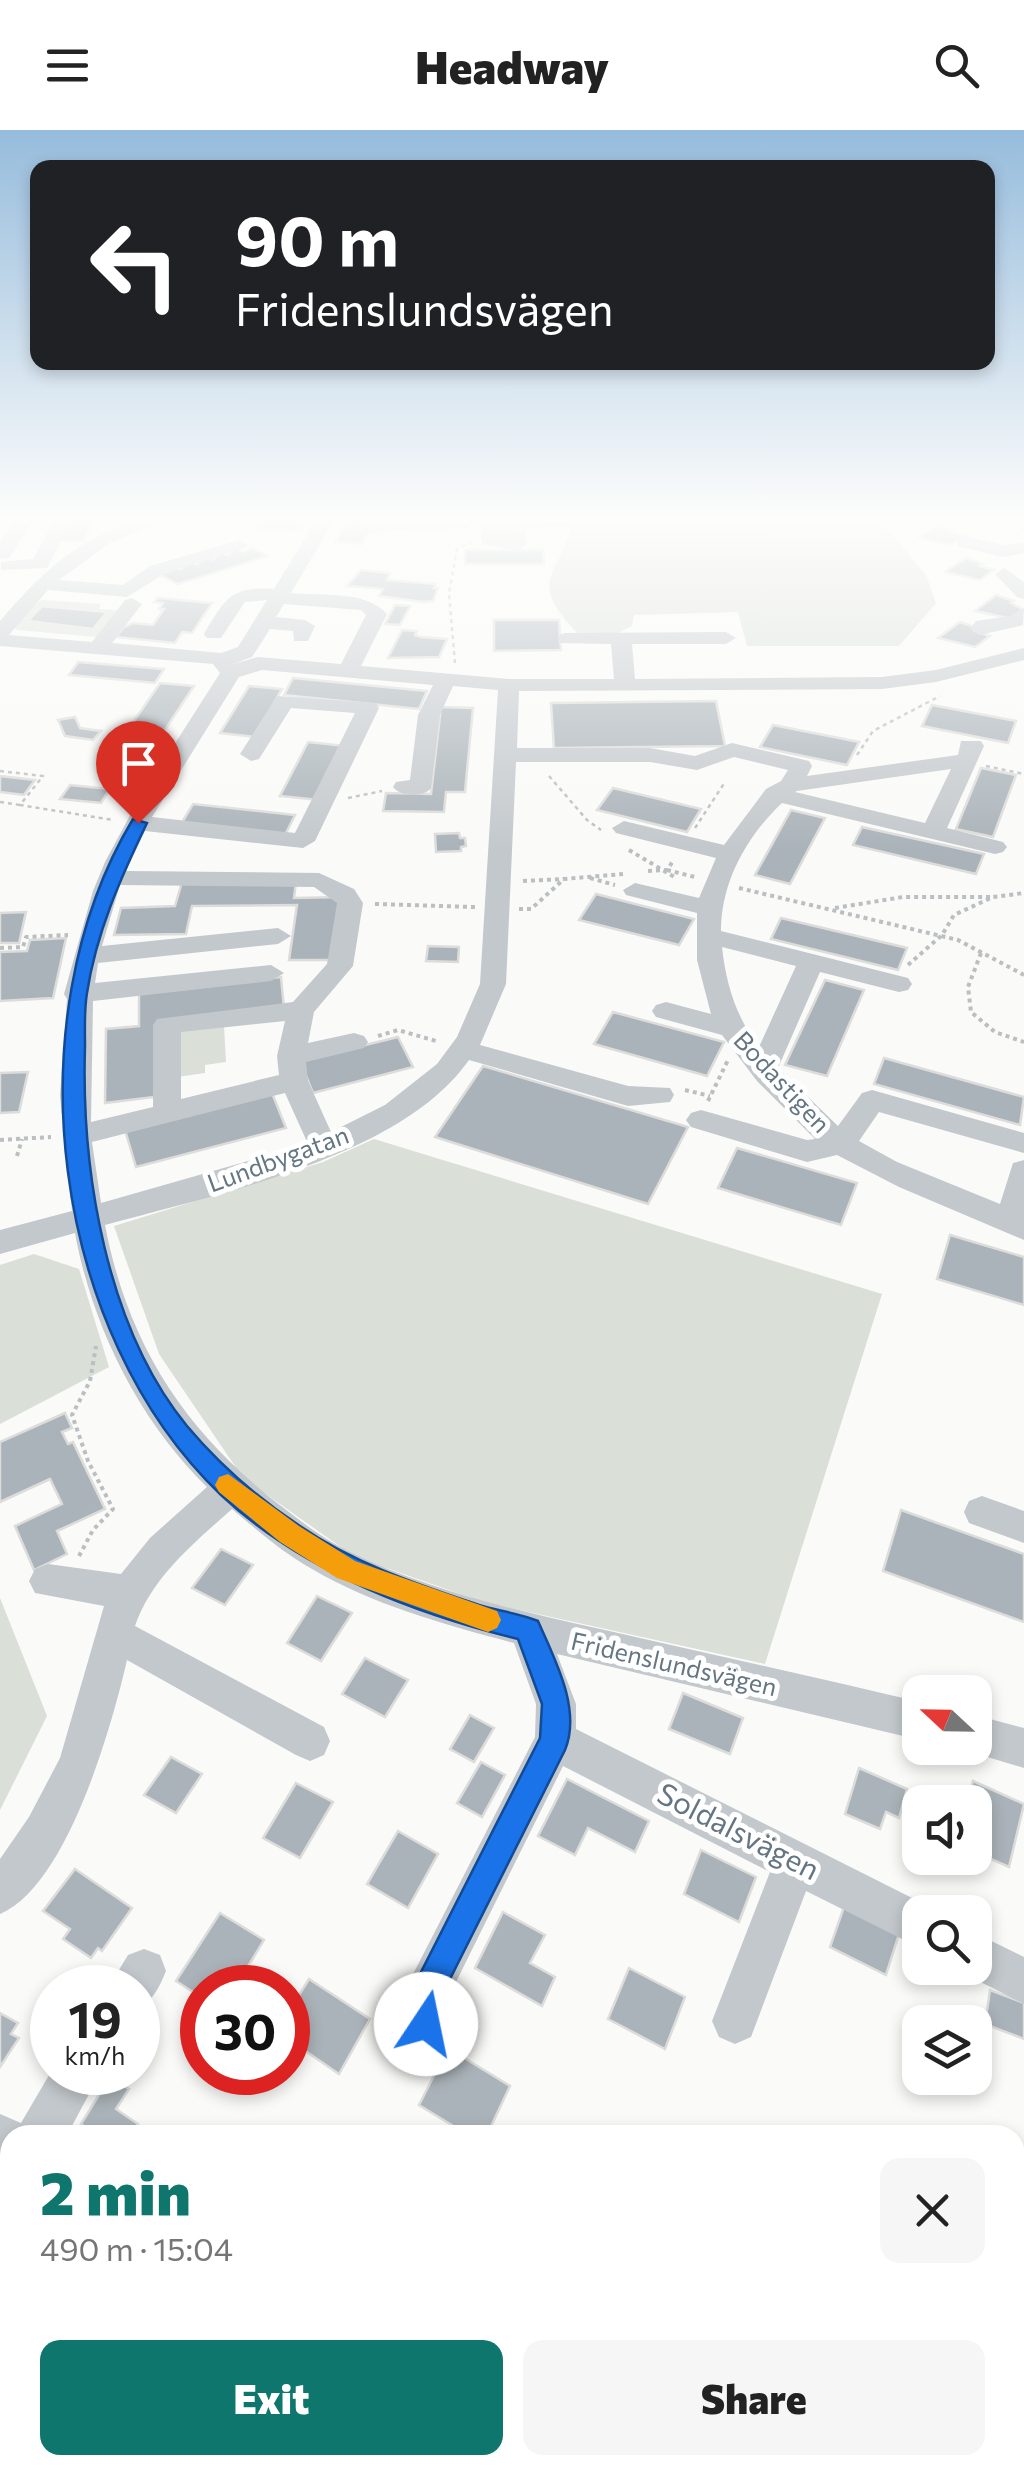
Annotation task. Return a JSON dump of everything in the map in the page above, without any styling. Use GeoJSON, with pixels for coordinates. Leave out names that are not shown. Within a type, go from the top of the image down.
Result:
{"type":"FeatureCollection","features":[{"type":"Feature","properties":{"kind":"street"},"geometry":{"type":"LineString","coordinates":[[98,648],[111,631]]}},
{"type":"Feature","properties":{"kind":"street","name":"Fridenslundsvägen"},"geometry":{"type":"LineString","coordinates":[[258,631],[131,822],[112,878],[80,945],[76,1136],[88,1219],[110,1304],[136,1364],[177,1432],[231,1488],[290,1534],[347,1569],[528,1630],[902,1717]]}},
{"type":"Feature","properties":{"kind":"street"},"geometry":{"type":"LineString","coordinates":[[279,631],[292,640]]}},
{"type":"Feature","properties":{"kind":"street"},"geometry":{"type":"LineString","coordinates":[[347,672],[368,631]]}},
{"type":"Feature","properties":{"kind":"street"},"geometry":{"type":"LineString","coordinates":[[0,636],[239,662],[510,685],[702,667]]}},
{"type":"Feature","properties":{"kind":"street"},"geometry":{"type":"LineString","coordinates":[[565,638],[726,638]]}},
{"type":"Feature","properties":{"kind":"street"},"geometry":{"type":"LineString","coordinates":[[621,638],[625,676]]}},
{"type":"Feature","properties":{"kind":"street"},"geometry":{"type":"LineString","coordinates":[[625,676],[743,685],[882,683],[936,676],[1024,654]]}},
{"type":"Feature","properties":{"kind":"street"},"geometry":{"type":"LineString","coordinates":[[743,685],[742,663],[859,661]]}},
{"type":"Feature","properties":{"kind":"street"},"geometry":{"type":"LineString","coordinates":[[404,788],[420,788],[429,715],[451,677]]}},
{"type":"Feature","properties":{"kind":"street","name":"Lundbygatan"},"geometry":{"type":"LineString","coordinates":[[0,1242],[319,1150],[396,1112],[447,1070],[462,1049],[493,984],[510,685]]}},
{"type":"Feature","properties":{"kind":"street"},"geometry":{"type":"LineString","coordinates":[[131,822],[303,841],[368,708],[285,701],[251,754]]}},
{"type":"Feature","properties":{"kind":"street"},"geometry":{"type":"LineString","coordinates":[[933,832],[972,746],[946,740]]}},
{"type":"Feature","properties":{"kind":"street"},"geometry":{"type":"LineString","coordinates":[[506,755],[650,755],[697,763],[732,750],[801,766],[731,854],[710,909]]}},
{"type":"Feature","properties":{"kind":"street"},"geometry":{"type":"LineString","coordinates":[[782,790],[967,760]]}},
{"type":"Feature","properties":{"kind":"street"},"geometry":{"type":"LineString","coordinates":[[782,790],[995,846]]}},
{"type":"Feature","properties":{"kind":"street"},"geometry":{"type":"LineString","coordinates":[[624,828],[731,854]]}},
{"type":"Feature","properties":{"kind":"street"},"geometry":{"type":"LineString","coordinates":[[112,878],[319,880],[346,894],[350,903],[340,966],[301,1010],[293,1068],[319,1137]]}},
{"type":"Feature","properties":{"kind":"street"},"geometry":{"type":"LineString","coordinates":[[636,890],[710,909],[811,962],[899,984]]}},
{"type":"Feature","properties":{"kind":"street","name":"Bodastigen"},"geometry":{"type":"LineString","coordinates":[[710,909],[715,982],[735,1033],[764,1068],[842,1144],[916,1183],[1017,1225]]}},
{"type":"Feature","properties":{"kind":"street"},"geometry":{"type":"LineString","coordinates":[[80,945],[278,936]]}},
{"type":"Feature","properties":{"kind":"street"},"geometry":{"type":"LineString","coordinates":[[764,1068],[811,962]]}},
{"type":"Feature","properties":{"kind":"street"},"geometry":{"type":"LineString","coordinates":[[77,994],[271,973]]}},
{"type":"Feature","properties":{"kind":"street"},"geometry":{"type":"LineString","coordinates":[[167,1114],[167,1026],[301,1010]]}},
{"type":"Feature","properties":{"kind":"street"},"geometry":{"type":"LineString","coordinates":[[666,1011],[735,1033]]}},
{"type":"Feature","properties":{"kind":"street"},"geometry":{"type":"LineString","coordinates":[[76,1136],[167,1114],[354,1042]]}},
{"type":"Feature","properties":{"kind":"street"},"geometry":{"type":"LineString","coordinates":[[462,1049],[628,1096],[660,1094]]}},
{"type":"Feature","properties":{"kind":"street"},"geometry":{"type":"LineString","coordinates":[[702,1120],[806,1151],[842,1144],[872,1100],[1024,1143]]}},
{"type":"Feature","properties":{"kind":"street"},"geometry":{"type":"LineString","coordinates":[[1017,1225],[1024,1172]]}},
{"type":"Feature","properties":{"kind":"street"},"geometry":{"type":"LineString","coordinates":[[0,1892],[20,1870],[83,1756],[112,1637],[130,1593],[181,1532],[231,1488]]}},
{"type":"Feature","properties":{"kind":"street"},"geometry":{"type":"LineString","coordinates":[[982,1512],[1024,1527]]}},
{"type":"Feature","properties":{"kind":"street"},"geometry":{"type":"LineString","coordinates":[[58,1582],[130,1593]]}},
{"type":"Feature","properties":{"kind":"street"},"geometry":{"type":"LineString","coordinates":[[426,2024],[433,1980],[554,1740],[556,1704],[528,1630]]}},
{"type":"Feature","properties":{"kind":"street"},"geometry":{"type":"LineString","coordinates":[[112,1637],[130,1642],[310,1741]]}},
{"type":"Feature","properties":{"kind":"street","name":"Soldalsvägen"},"geometry":{"type":"LineString","coordinates":[[554,1740],[902,1917]]}},
{"type":"Feature","properties":{"kind":"street"},"geometry":{"type":"LineString","coordinates":[[992,1740],[1024,1748]]}},
{"type":"Feature","properties":{"kind":"street"},"geometry":{"type":"LineString","coordinates":[[735,2022],[796,1861]]}},
{"type":"Feature","properties":{"kind":"street"},"geometry":{"type":"LineString","coordinates":[[992,1964],[1024,1981]]}},
{"type":"Feature","properties":{"kind":"street"},"geometry":{"type":"LineString","coordinates":[[46,2125],[64,2095]]}},
{"type":"Feature","properties":{"kind":"path"},"geometry":{"type":"LineString","coordinates":[[450,631],[451,677]]}},
{"type":"Feature","properties":{"kind":"path"},"geometry":{"type":"LineString","coordinates":[[838,778],[873,731],[953,688]]}},
{"type":"Feature","properties":{"kind":"path"},"geometry":{"type":"LineString","coordinates":[[967,760],[1024,774]]}},
{"type":"Feature","properties":{"kind":"path"},"geometry":{"type":"LineString","coordinates":[[0,771],[43,776],[20,805]]}},
{"type":"Feature","properties":{"kind":"path"},"geometry":{"type":"LineString","coordinates":[[667,870],[725,782]]}},
{"type":"Feature","properties":{"kind":"path"},"geometry":{"type":"LineString","coordinates":[[323,799],[363,798],[404,788]]}},
{"type":"Feature","properties":{"kind":"path"},"geometry":{"type":"LineString","coordinates":[[0,802],[131,822]]}},
{"type":"Feature","properties":{"kind":"path"},"geometry":{"type":"LineString","coordinates":[[350,903],[500,895],[564,879],[667,870],[710,909],[831,909],[902,897],[993,898],[1024,893]]}},
{"type":"Feature","properties":{"kind":"path"},"geometry":{"type":"LineString","coordinates":[[586,877],[636,890]]}},
{"type":"Feature","properties":{"kind":"path"},"geometry":{"type":"LineString","coordinates":[[500,895],[531,909],[564,879]]}},
{"type":"Feature","properties":{"kind":"path"},"geometry":{"type":"LineString","coordinates":[[899,984],[910,960],[924,954],[954,915],[993,898]]}},
{"type":"Feature","properties":{"kind":"path"},"geometry":{"type":"LineString","coordinates":[[831,909],[942,935],[1024,975]]}},
{"type":"Feature","properties":{"kind":"path"},"geometry":{"type":"LineString","coordinates":[[0,948],[23,947],[26,937],[80,945]]}},
{"type":"Feature","properties":{"kind":"path"},"geometry":{"type":"LineString","coordinates":[[982,952],[966,992],[968,1006],[978,1021],[1024,1042]]}},
{"type":"Feature","properties":{"kind":"path"},"geometry":{"type":"LineString","coordinates":[[354,1042],[398,1030],[462,1049]]}},
{"type":"Feature","properties":{"kind":"path"},"geometry":{"type":"LineString","coordinates":[[702,1120],[698,1119],[735,1033]]}},
{"type":"Feature","properties":{"kind":"path"},"geometry":{"type":"LineString","coordinates":[[0,1140],[76,1136]]}},
{"type":"Feature","properties":{"kind":"path"},"geometry":{"type":"LineString","coordinates":[[17,1156],[22,1139]]}},
{"type":"Feature","properties":{"kind":"path"},"geometry":{"type":"LineString","coordinates":[[58,1582],[93,1530],[113,1509],[88,1461],[72,1415],[96,1362],[96,1335]]}},
{"type":"Feature","properties":{"kind":"shaded area"},"geometry":{"type":"Polygon","coordinates":[[[33,631],[101,631],[97,637],[33,631]]]}},
{"type":"Feature","properties":{"kind":"shaded area"},"geometry":{"type":"Polygon","coordinates":[[[576,631],[621,631],[618,633],[576,631]]]}},
{"type":"Feature","properties":{"kind":"shaded area"},"geometry":{"type":"Polygon","coordinates":[[[743,631],[912,631],[899,646],[747,646],[743,631]]]}},
{"type":"Feature","properties":{"kind":"shaded area"},"geometry":{"type":"Polygon","coordinates":[[[224,1026],[226,1062],[205,1065],[205,1073],[170,1078],[174,1031],[224,1026]]]}},
{"type":"Feature","properties":{"kind":"shaded area"},"geometry":{"type":"Polygon","coordinates":[[[374,1139],[882,1294],[765,1664],[483,1602],[355,1557],[243,1478],[159,1354],[114,1226],[323,1162],[374,1139]]]}},
{"type":"Feature","properties":{"kind":"shaded area"},"geometry":{"type":"Polygon","coordinates":[[[34,1254],[79,1269],[109,1367],[0,1424],[0,1265],[34,1254]]]}},
{"type":"Feature","properties":{"kind":"shaded area"},"geometry":{"type":"Polygon","coordinates":[[[0,1598],[47,1716],[0,1810],[0,1598]]]}},
{"type":"Feature","properties":{"kind":"building"},"geometry":{"type":"Polygon","coordinates":[[[120,631],[193,631],[182,632],[175,643],[116,637],[120,631]]]}},
{"type":"Feature","properties":{"kind":"building"},"geometry":{"type":"Polygon","coordinates":[[[401,631],[447,639],[439,657],[388,658],[401,631]]]}},
{"type":"Feature","properties":{"kind":"building"},"geometry":{"type":"Polygon","coordinates":[[[494,631],[560,631],[561,650],[494,651],[494,631]]]}},
{"type":"Feature","properties":{"kind":"building"},"geometry":{"type":"Polygon","coordinates":[[[947,631],[976,631],[990,636],[975,647],[938,638],[947,631]]]}},
{"type":"Feature","properties":{"kind":"building"},"geometry":{"type":"Polygon","coordinates":[[[78,662],[164,669],[155,683],[69,675],[78,662]]]}},
{"type":"Feature","properties":{"kind":"building"},"geometry":{"type":"Polygon","coordinates":[[[293,678],[427,691],[419,709],[284,695],[293,678]]]}},
{"type":"Feature","properties":{"kind":"building"},"geometry":{"type":"Polygon","coordinates":[[[160,683],[194,686],[145,760],[110,756],[160,683]]]}},
{"type":"Feature","properties":{"kind":"building"},"geometry":{"type":"Polygon","coordinates":[[[249,686],[282,689],[255,737],[220,733],[249,686]]]}},
{"type":"Feature","properties":{"kind":"building"},"geometry":{"type":"Polygon","coordinates":[[[716,701],[725,746],[554,748],[551,703],[716,701]]]}},
{"type":"Feature","properties":{"kind":"building"},"geometry":{"type":"Polygon","coordinates":[[[932,705],[1016,721],[1008,743],[922,726],[932,705]]]}},
{"type":"Feature","properties":{"kind":"building"},"geometry":{"type":"Polygon","coordinates":[[[441,707],[473,708],[465,792],[446,792],[444,812],[383,811],[386,793],[431,794],[441,707]]]}},
{"type":"Feature","properties":{"kind":"building"},"geometry":{"type":"Polygon","coordinates":[[[75,717],[80,728],[101,731],[93,740],[65,736],[58,720],[75,717]]]}},
{"type":"Feature","properties":{"kind":"building"},"geometry":{"type":"Polygon","coordinates":[[[773,725],[859,742],[847,765],[760,747],[773,725]]]}},
{"type":"Feature","properties":{"kind":"building"},"geometry":{"type":"Polygon","coordinates":[[[308,742],[346,746],[319,800],[280,796],[308,742]]]}},
{"type":"Feature","properties":{"kind":"building"},"geometry":{"type":"Polygon","coordinates":[[[981,768],[1016,775],[993,837],[956,829],[981,768]]]}},
{"type":"Feature","properties":{"kind":"building"},"geometry":{"type":"Polygon","coordinates":[[[0,776],[35,780],[24,795],[0,792],[0,776]]]}},
{"type":"Feature","properties":{"kind":"building"},"geometry":{"type":"Polygon","coordinates":[[[70,785],[110,789],[101,803],[60,799],[70,785]]]}},
{"type":"Feature","properties":{"kind":"building"},"geometry":{"type":"Polygon","coordinates":[[[613,788],[701,809],[687,832],[597,810],[613,788]]]}},
{"type":"Feature","properties":{"kind":"building"},"geometry":{"type":"Polygon","coordinates":[[[193,804],[295,815],[285,835],[181,824],[193,804]]]}},
{"type":"Feature","properties":{"kind":"building"},"geometry":{"type":"Polygon","coordinates":[[[791,810],[825,818],[790,884],[755,875],[791,810]]]}},
{"type":"Feature","properties":{"kind":"building"},"geometry":{"type":"Polygon","coordinates":[[[862,827],[984,854],[976,874],[853,845],[862,827]]]}},
{"type":"Feature","properties":{"kind":"building"},"geometry":{"type":"Polygon","coordinates":[[[459,833],[466,846],[461,851],[436,852],[435,834],[459,833]]]}},
{"type":"Feature","properties":{"kind":"building"},"geometry":{"type":"Polygon","coordinates":[[[296,881],[294,898],[342,897],[336,960],[289,960],[297,905],[192,906],[186,934],[114,935],[121,908],[175,906],[182,882],[296,881]]]}},
{"type":"Feature","properties":{"kind":"building"},"geometry":{"type":"Polygon","coordinates":[[[596,894],[694,919],[679,945],[579,920],[596,894]]]}},
{"type":"Feature","properties":{"kind":"building"},"geometry":{"type":"Polygon","coordinates":[[[26,912],[19,943],[0,943],[0,913],[26,912]]]}},
{"type":"Feature","properties":{"kind":"building"},"geometry":{"type":"Polygon","coordinates":[[[781,918],[907,948],[898,970],[771,939],[781,918]]]}},
{"type":"Feature","properties":{"kind":"building"},"geometry":{"type":"Polygon","coordinates":[[[66,938],[53,998],[0,1001],[0,952],[27,951],[30,940],[66,938]]]}},
{"type":"Feature","properties":{"kind":"building"},"geometry":{"type":"Polygon","coordinates":[[[428,946],[459,947],[458,962],[426,961],[428,946]]]}},
{"type":"Feature","properties":{"kind":"building"},"geometry":{"type":"Polygon","coordinates":[[[281,977],[284,1009],[160,1022],[162,1096],[105,1103],[106,1029],[139,1026],[139,992],[281,977]]]}},
{"type":"Feature","properties":{"kind":"building"},"geometry":{"type":"Polygon","coordinates":[[[825,980],[864,990],[827,1076],[785,1065],[825,980]]]}},
{"type":"Feature","properties":{"kind":"building"},"geometry":{"type":"Polygon","coordinates":[[[613,1012],[724,1042],[707,1076],[594,1044],[613,1012]]]}},
{"type":"Feature","properties":{"kind":"building"},"geometry":{"type":"Polygon","coordinates":[[[398,1037],[413,1067],[313,1093],[300,1061],[398,1037]]]}},
{"type":"Feature","properties":{"kind":"building"},"geometry":{"type":"Polygon","coordinates":[[[884,1058],[1024,1097],[1020,1125],[874,1084],[884,1058]]]}},
{"type":"Feature","properties":{"kind":"building"},"geometry":{"type":"Polygon","coordinates":[[[483,1066],[688,1127],[648,1204],[435,1137],[483,1066]]]}},
{"type":"Feature","properties":{"kind":"building"},"geometry":{"type":"Polygon","coordinates":[[[28,1072],[19,1112],[0,1113],[0,1073],[28,1072]]]}},
{"type":"Feature","properties":{"kind":"building"},"geometry":{"type":"Polygon","coordinates":[[[272,1093],[286,1128],[136,1167],[125,1130],[272,1093]]]}},
{"type":"Feature","properties":{"kind":"building"},"geometry":{"type":"Polygon","coordinates":[[[737,1148],[857,1183],[841,1225],[718,1188],[737,1148]]]}},
{"type":"Feature","properties":{"kind":"building"},"geometry":{"type":"Polygon","coordinates":[[[950,1235],[1024,1257],[1024,1305],[937,1279],[950,1235]]]}},
{"type":"Feature","properties":{"kind":"building"},"geometry":{"type":"Polygon","coordinates":[[[65,1413],[72,1428],[62,1432],[68,1444],[73,1442],[105,1509],[57,1531],[67,1554],[34,1570],[15,1526],[62,1504],[50,1479],[0,1502],[0,1442],[65,1413]]]}},
{"type":"Feature","properties":{"kind":"building"},"geometry":{"type":"Polygon","coordinates":[[[901,1510],[1024,1554],[1024,1622],[883,1571],[901,1510]]]}},
{"type":"Feature","properties":{"kind":"building"},"geometry":{"type":"Polygon","coordinates":[[[221,1549],[253,1565],[225,1605],[192,1588],[221,1549]]]}},
{"type":"Feature","properties":{"kind":"building"},"geometry":{"type":"Polygon","coordinates":[[[317,1596],[352,1613],[321,1661],[287,1643],[317,1596]]]}},
{"type":"Feature","properties":{"kind":"building"},"geometry":{"type":"Polygon","coordinates":[[[365,1658],[408,1680],[385,1717],[342,1694],[365,1658]]]}},
{"type":"Feature","properties":{"kind":"building"},"geometry":{"type":"Polygon","coordinates":[[[683,1693],[743,1718],[730,1754],[669,1729],[683,1693]]]}},
{"type":"Feature","properties":{"kind":"building"},"geometry":{"type":"Polygon","coordinates":[[[470,1715],[494,1728],[474,1762],[450,1749],[470,1715]]]}},
{"type":"Feature","properties":{"kind":"building"},"geometry":{"type":"Polygon","coordinates":[[[171,1757],[202,1774],[176,1813],[144,1795],[171,1757]]]}},
{"type":"Feature","properties":{"kind":"building"},"geometry":{"type":"Polygon","coordinates":[[[481,1762],[505,1775],[482,1817],[457,1803],[481,1762]]]}},
{"type":"Feature","properties":{"kind":"building"},"geometry":{"type":"Polygon","coordinates":[[[859,1768],[902,1787],[899,1818],[886,1812],[880,1829],[845,1814],[859,1768]]]}},
{"type":"Feature","properties":{"kind":"building"},"geometry":{"type":"Polygon","coordinates":[[[567,1779],[649,1821],[635,1852],[588,1828],[575,1855],[538,1836],[567,1779]]]}},
{"type":"Feature","properties":{"kind":"building"},"geometry":{"type":"Polygon","coordinates":[[[296,1783],[333,1802],[300,1858],[263,1838],[296,1783]]]}},
{"type":"Feature","properties":{"kind":"building"},"geometry":{"type":"Polygon","coordinates":[[[992,1790],[1024,1804],[1009,1867],[992,1860],[992,1790]]]}},
{"type":"Feature","properties":{"kind":"building"},"geometry":{"type":"Polygon","coordinates":[[[398,1831],[438,1854],[408,1908],[367,1884],[398,1831]]]}},
{"type":"Feature","properties":{"kind":"building"},"geometry":{"type":"Polygon","coordinates":[[[701,1850],[756,1877],[739,1922],[684,1894],[701,1850]]]}},
{"type":"Feature","properties":{"kind":"building"},"geometry":{"type":"Polygon","coordinates":[[[75,1869],[132,1908],[102,1951],[98,1948],[91,1958],[63,1939],[70,1929],[43,1911],[75,1869]]]}},
{"type":"Feature","properties":{"kind":"building"},"geometry":{"type":"Polygon","coordinates":[[[844,1907],[899,1934],[886,1975],[830,1947],[844,1907]]]}},
{"type":"Feature","properties":{"kind":"building"},"geometry":{"type":"Polygon","coordinates":[[[503,1912],[545,1935],[530,1963],[555,1977],[542,2006],[475,1968],[503,1912]]]}},
{"type":"Feature","properties":{"kind":"building"},"geometry":{"type":"Polygon","coordinates":[[[220,1913],[264,1940],[249,1965],[186,1965],[220,1913]]]}},
{"type":"Feature","properties":{"kind":"building"},"geometry":{"type":"Polygon","coordinates":[[[629,1968],[685,1997],[665,2049],[608,2019],[629,1968]]]}},
{"type":"Feature","properties":{"kind":"building"},"geometry":{"type":"Polygon","coordinates":[[[310,1980],[370,2019],[339,2074],[310,2054],[310,1980]]]}},
{"type":"Feature","properties":{"kind":"building"},"geometry":{"type":"Polygon","coordinates":[[[990,1990],[1024,2003],[1024,2039],[992,2027],[992,2005],[988,2005],[990,1990]]]}},
{"type":"Feature","properties":{"kind":"building"},"geometry":{"type":"Polygon","coordinates":[[[0,2013],[18,2023],[11,2034],[19,2038],[0,2067],[0,2013]]]}},
{"type":"Feature","properties":{"kind":"building"},"geometry":{"type":"Polygon","coordinates":[[[448,2048],[510,2086],[492,2125],[452,2125],[419,2105],[448,2048]]]}},
{"type":"Feature","properties":{"kind":"building"},"geometry":{"type":"Polygon","coordinates":[[[99,2095],[125,2095],[116,2109],[138,2124],[137,2125],[82,2125],[99,2095]]]}},
{"type":"Feature","properties":{"kind":"slow traffic"},"geometry":{"type":"LineString","coordinates":[[228,1485],[290,1534],[347,1569],[488,1620]]}},
{"type":"Feature","properties":{"kind":"route"},"geometry":{"type":"LineString","coordinates":[[138,823],[105,892],[77,994],[74,1096],[80,1181],[88,1219],[110,1304],[136,1364],[177,1432],[231,1488],[290,1534],[347,1569],[528,1630],[556,1704],[554,1740],[433,1980],[426,2024]]}}]}
